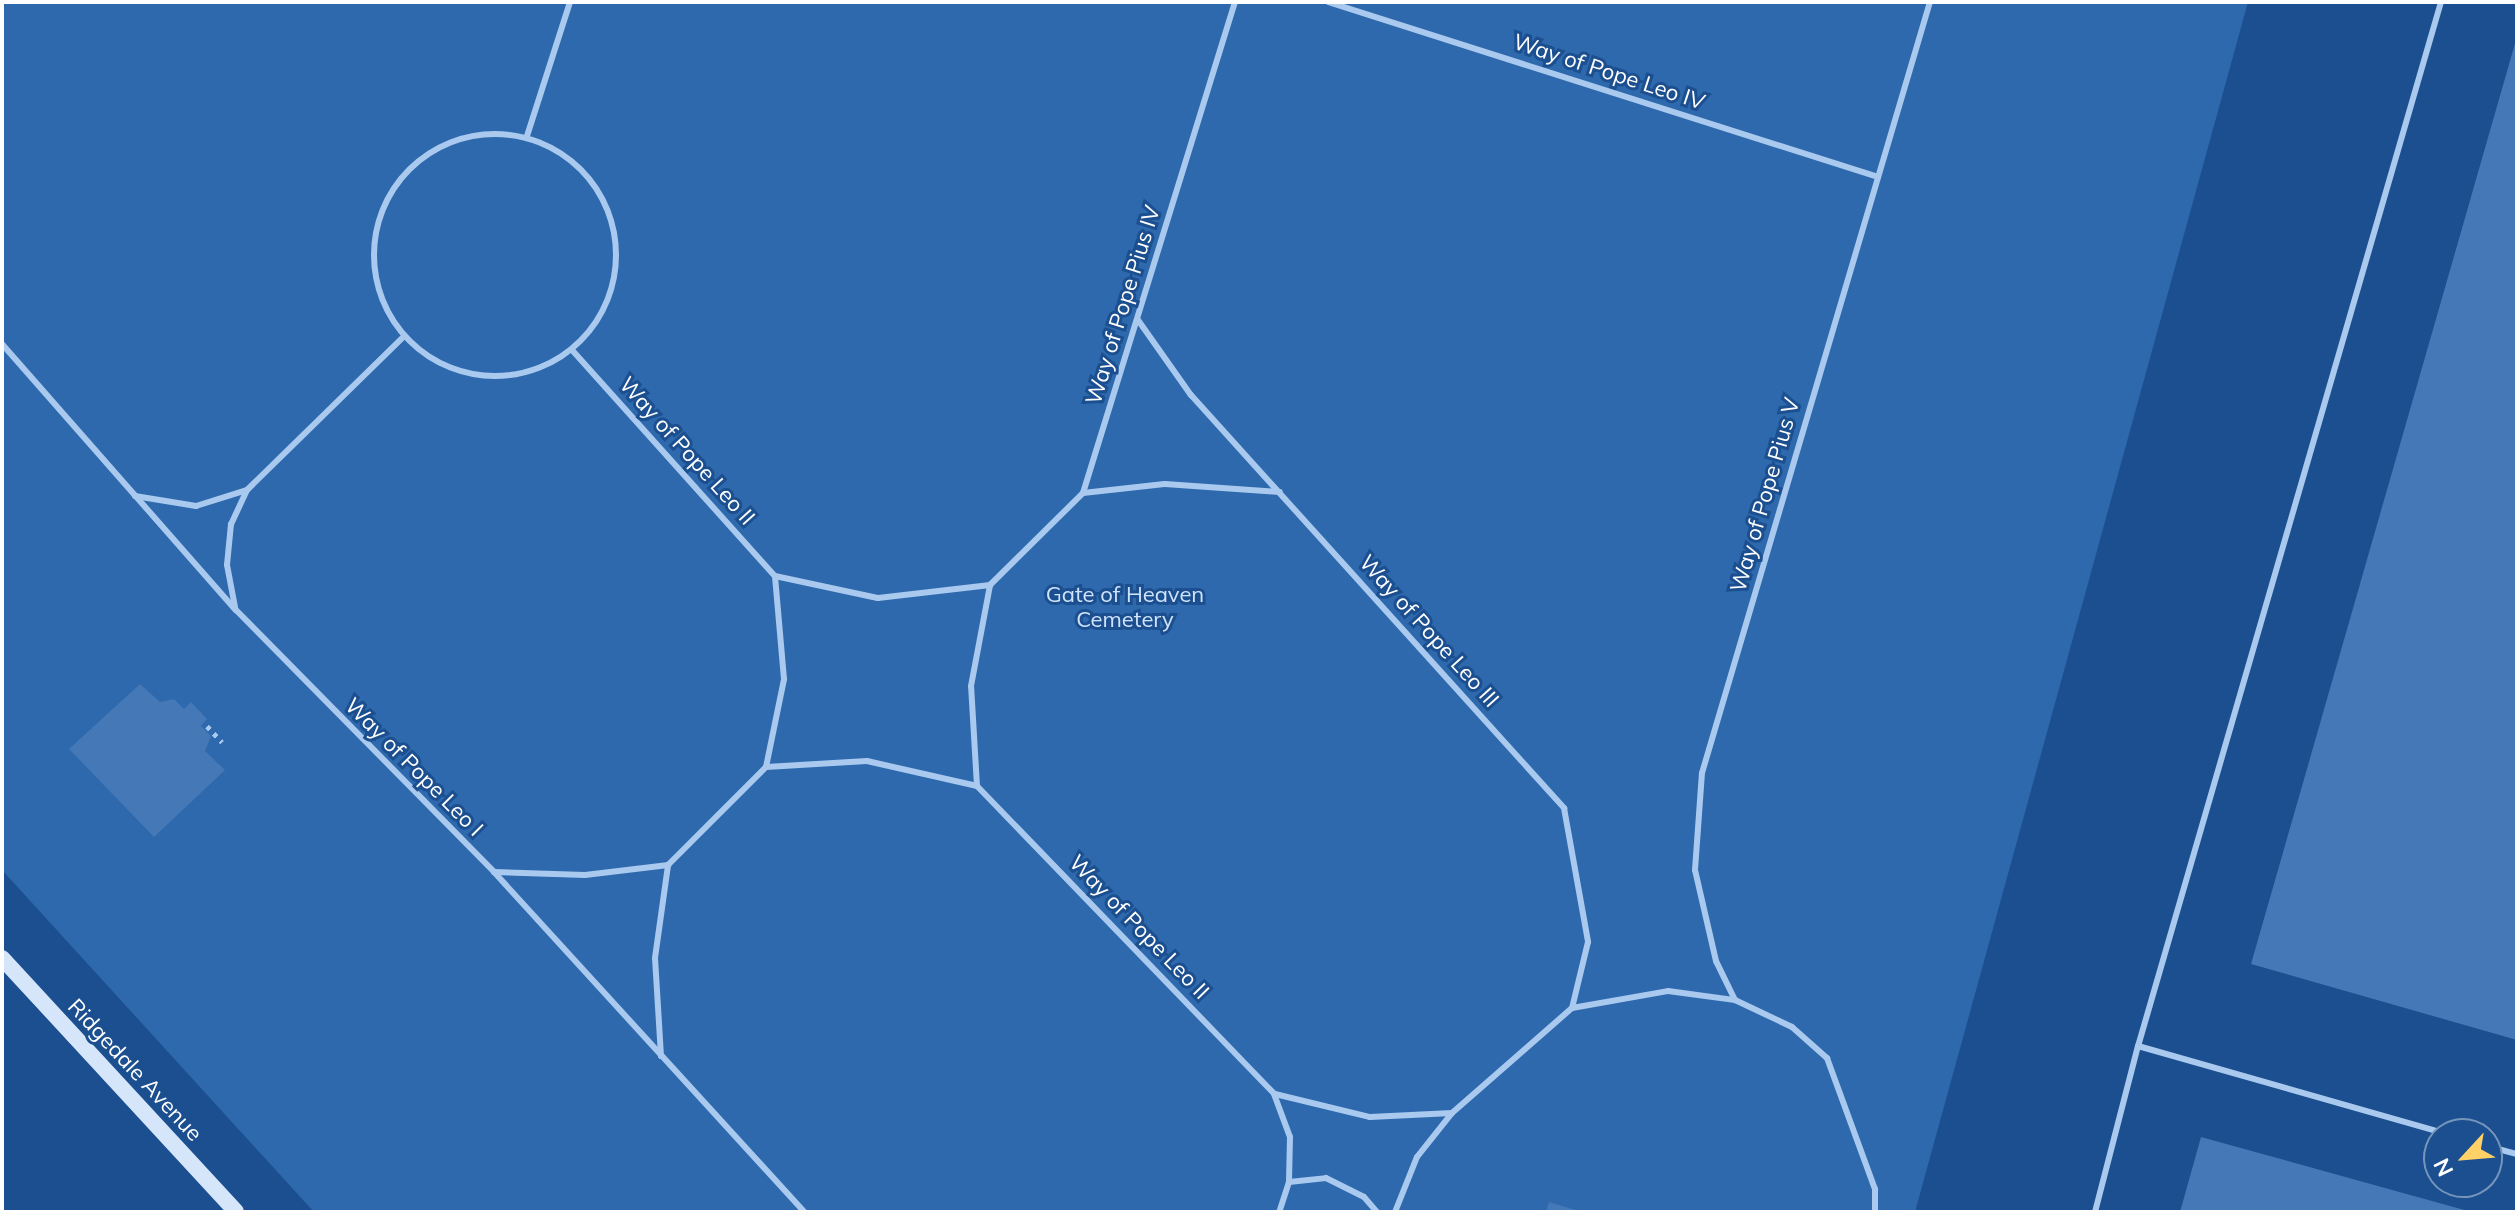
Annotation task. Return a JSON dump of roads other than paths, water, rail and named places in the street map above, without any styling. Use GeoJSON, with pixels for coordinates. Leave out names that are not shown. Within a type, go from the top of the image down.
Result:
{"type":"FeatureCollection","features":[{"type":"Feature","properties":{"kind":"main road","name":"Ridgedale Avenue"},"geometry":{"type":"LineString","coordinates":[[2,958],[236,1212]]}},
{"type":"Feature","properties":{"kind":"lane"},"geometry":{"type":"LineString","coordinates":[[527,136],[570,2]]}},
{"type":"Feature","properties":{"kind":"lane","name":"Way of Pope Pius IV"},"geometry":{"type":"LineString","coordinates":[[990,585],[1083,493],[1235,2]]}},
{"type":"Feature","properties":{"kind":"lane","name":"Way of Pope Leo IV"},"geometry":{"type":"LineString","coordinates":[[1328,2],[1878,177]]}},
{"type":"Feature","properties":{"kind":"lane","name":"Way of Pope Pius V"},"geometry":{"type":"LineString","coordinates":[[1735,1000],[1716,961],[1695,870],[1702,773],[1930,2]]}},
{"type":"Feature","properties":{"kind":"lane"},"geometry":{"type":"LineString","coordinates":[[2095,1212],[2138,1046],[2441,2]]}},
{"type":"Feature","properties":{"kind":"lane"},"geometry":{"type":"LineString","coordinates":[[489,132],[527,136],[562,153],[590,178],[610,212],[617,249],[613,287],[598,322],[572,350],[540,369],[504,377],[444,364],[404,336],[383,303],[374,265],[376,226],[391,190],[416,160],[450,141],[489,132]]}},
{"type":"Feature","properties":{"kind":"lane","name":"Way of Pope Leo III"},"geometry":{"type":"LineString","coordinates":[[1138,320],[1191,395],[1564,808],[1588,942],[1572,1008]]}},
{"type":"Feature","properties":{"kind":"lane"},"geometry":{"type":"LineString","coordinates":[[236,610],[228,552],[231,524],[247,490],[404,336]]}},
{"type":"Feature","properties":{"kind":"lane","name":"Way of Pope Leo I"},"geometry":{"type":"LineString","coordinates":[[2,344],[236,610],[494,872],[804,1212]]}},
{"type":"Feature","properties":{"kind":"lane","name":"Way of Pope Leo II"},"geometry":{"type":"LineString","coordinates":[[572,350],[775,576]]}},
{"type":"Feature","properties":{"kind":"lane"},"geometry":{"type":"LineString","coordinates":[[1083,493],[1165,484],[1280,492]]}},
{"type":"Feature","properties":{"kind":"lane"},"geometry":{"type":"LineString","coordinates":[[135,496],[196,506],[247,490]]}},
{"type":"Feature","properties":{"kind":"lane"},"geometry":{"type":"LineString","coordinates":[[661,1056],[655,958],[668,865],[766,767],[784,679],[775,576],[878,598],[990,585],[971,686],[977,786],[867,761],[766,767]]}},
{"type":"Feature","properties":{"kind":"lane","name":"Way of Pope Leo II"},"geometry":{"type":"LineString","coordinates":[[977,786],[1274,1094],[1290,1137],[1289,1182],[1279,1212]]}},
{"type":"Feature","properties":{"kind":"lane"},"geometry":{"type":"LineString","coordinates":[[494,872],[585,875],[668,865]]}},
{"type":"Feature","properties":{"kind":"lane"},"geometry":{"type":"LineString","coordinates":[[1395,1212],[1417,1157],[1452,1113],[1572,1008],[1668,991],[1735,1000],[1792,1027],[1827,1058],[1875,1189],[1875,1212]]}},
{"type":"Feature","properties":{"kind":"lane"},"geometry":{"type":"LineString","coordinates":[[2138,1046],[2423,1127]]}},
{"type":"Feature","properties":{"kind":"lane"},"geometry":{"type":"LineString","coordinates":[[1274,1094],[1370,1117],[1452,1113]]}},
{"type":"Feature","properties":{"kind":"lane"},"geometry":{"type":"LineString","coordinates":[[1289,1182],[1326,1178],[1364,1197],[1377,1212]]}},
{"type":"Feature","properties":{"kind":"lane"},"geometry":{"type":"LineString","coordinates":[[789,1212],[797,1204]]}},
{"type":"Feature","properties":{"kind":"park label","name":"Gate of Heaven Cemetery"},"geometry":{"type":"Point","coordinates":[1125,606]}}]}
